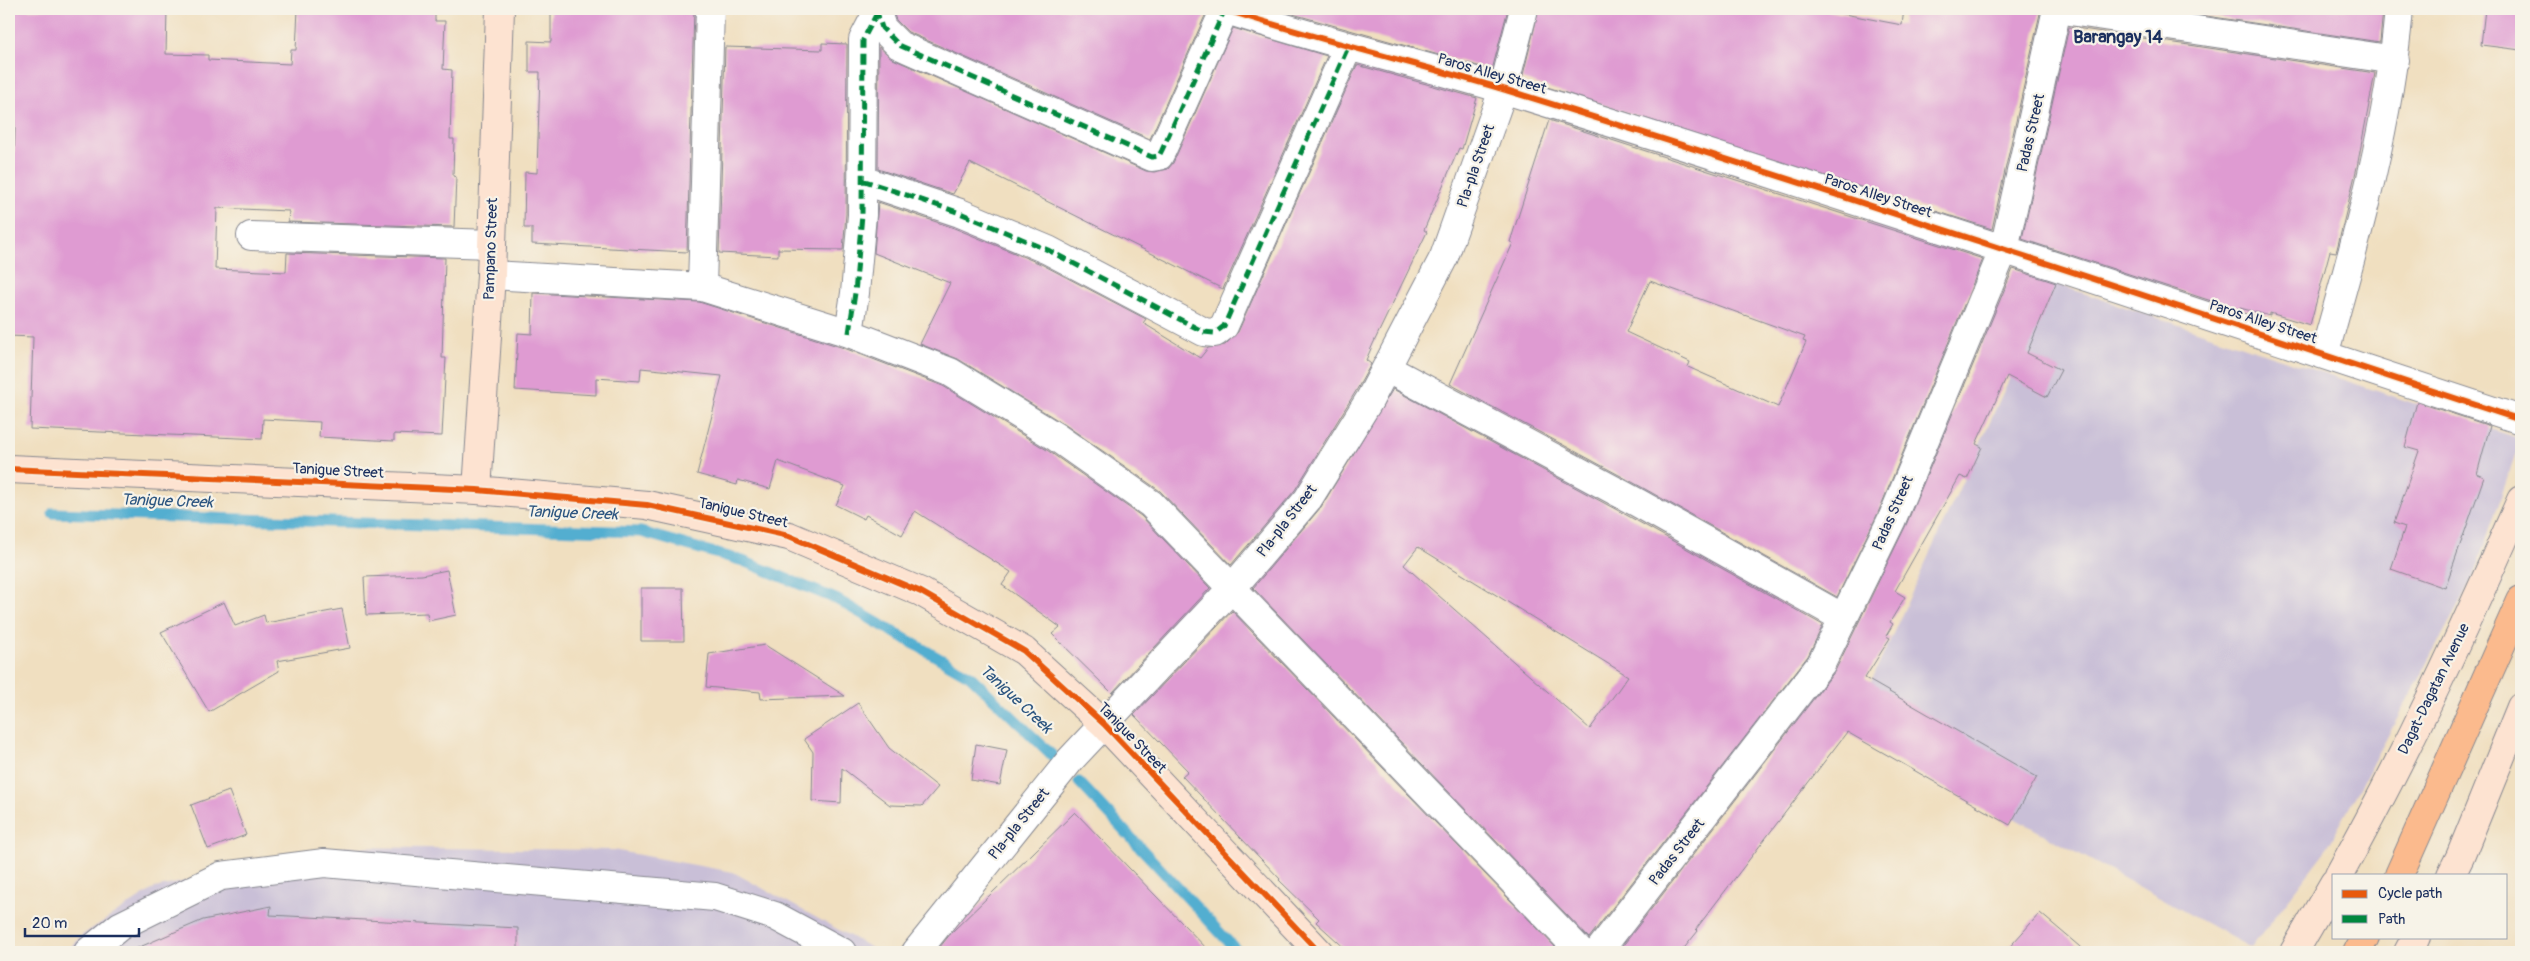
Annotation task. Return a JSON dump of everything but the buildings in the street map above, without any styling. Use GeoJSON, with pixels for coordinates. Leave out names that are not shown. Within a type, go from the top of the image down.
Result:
{"type":"FeatureCollection","features":[{"type":"Feature","properties":{"kind":"highway"},"geometry":{"type":"LineString","coordinates":[[2404,866],[2521,600]]}},
{"type":"Feature","properties":{"kind":"highway"},"geometry":{"type":"LineString","coordinates":[[2357,952],[2364,938]]}},
{"type":"Feature","properties":{"kind":"street","name":"Pampano Street"},"geometry":{"type":"LineString","coordinates":[[477,490],[491,275],[500,9]]}},
{"type":"Feature","properties":{"kind":"street"},"geometry":{"type":"LineString","coordinates":[[702,287],[710,9]]}},
{"type":"Feature","properties":{"kind":"street"},"geometry":{"type":"LineString","coordinates":[[876,11],[882,28],[899,46],[1152,157],[1159,156],[1162,150],[1224,9]]}},
{"type":"Feature","properties":{"kind":"street","name":"Paros Alley Street"},"geometry":{"type":"LineString","coordinates":[[1224,9],[1348,47],[1503,90],[2004,249],[2521,420]]}},
{"type":"Feature","properties":{"kind":"street","name":"Pla-pla Street"},"geometry":{"type":"LineString","coordinates":[[916,952],[1071,759],[1233,588],[1308,499],[1370,399],[1444,258],[1503,90],[1524,9]]}},
{"type":"Feature","properties":{"kind":"street"},"geometry":{"type":"LineString","coordinates":[[2057,9],[2395,60]]}},
{"type":"Feature","properties":{"kind":"street","name":"Padas Street"},"geometry":{"type":"LineString","coordinates":[[1598,952],[1820,664],[1892,519],[2004,249],[2057,9]]}},
{"type":"Feature","properties":{"kind":"street"},"geometry":{"type":"LineString","coordinates":[[2324,355],[2363,218],[2395,60],[2399,9]]}},
{"type":"Feature","properties":{"kind":"street"},"geometry":{"type":"LineString","coordinates":[[849,333],[856,293],[862,215],[863,40],[876,11]]}},
{"type":"Feature","properties":{"kind":"street"},"geometry":{"type":"LineString","coordinates":[[862,180],[960,213],[1048,250],[1204,332],[1215,333],[1224,326],[1348,47]]}},
{"type":"Feature","properties":{"kind":"street"},"geometry":{"type":"LineString","coordinates":[[251,236],[492,244]]}},
{"type":"Feature","properties":{"kind":"street"},"geometry":{"type":"LineString","coordinates":[[491,275],[702,287],[849,333],[950,372],[1056,437],[1151,504],[1581,952]]}},
{"type":"Feature","properties":{"kind":"street"},"geometry":{"type":"LineString","coordinates":[[1386,368],[1638,503],[1843,618]]}},
{"type":"Feature","properties":{"kind":"street","name":"Tanigue Street"},"geometry":{"type":"LineString","coordinates":[[9,469],[477,490],[647,505],[789,536],[921,592],[1024,651],[1104,724],[1319,952]]}},
{"type":"Feature","properties":{"kind":"street","name":"Dagat-Dagatan Avenue"},"geometry":{"type":"LineString","coordinates":[[2340,874],[2377,806],[2468,621],[2521,500]]}},
{"type":"Feature","properties":{"kind":"street"},"geometry":{"type":"LineString","coordinates":[[2452,874],[2521,707]]}},
{"type":"Feature","properties":{"kind":"street"},"geometry":{"type":"LineString","coordinates":[[88,952],[120,926],[221,876],[324,863],[715,897],[775,916],[842,952]]}},
{"type":"Feature","properties":{"kind":"street"},"geometry":{"type":"LineString","coordinates":[[2294,952],[2332,887]]}},
{"type":"Feature","properties":{"kind":"street"},"geometry":{"type":"LineString","coordinates":[[2408,952],[2415,938]]}},
{"type":"Feature","properties":{"kind":"shaded area"},"geometry":{"type":"Polygon","coordinates":[[[2053,283],[2521,439],[2472,580],[2328,847],[2251,948],[1850,728],[2053,283]]]}},
{"type":"Feature","properties":{"kind":"shaded area"},"geometry":{"type":"Polygon","coordinates":[[[334,847],[613,850],[733,872],[879,952],[67,952],[82,935],[155,888],[334,847]]]}},
{"type":"Feature","properties":{"kind":"waterway","name":"Tanigue Creek"},"geometry":{"type":"LineString","coordinates":[[53,513],[641,532],[743,561],[836,599],[970,676],[1055,758]]}},
{"type":"Feature","properties":{"kind":"waterway","name":"Tanigue Creek"},"geometry":{"type":"LineString","coordinates":[[1079,782],[1238,952]]}},
{"type":"Feature","properties":{"kind":"marked path"},"geometry":{"type":"LineString","coordinates":[[876,9],[882,28],[899,45],[1152,157],[1159,156],[1162,150],[1225,9]]}},
{"type":"Feature","properties":{"kind":"marked path"},"geometry":{"type":"LineString","coordinates":[[849,333],[855,293],[862,215],[863,40],[877,13]]}},
{"type":"Feature","properties":{"kind":"marked path"},"geometry":{"type":"LineString","coordinates":[[862,180],[960,213],[1048,250],[1204,332],[1215,333],[1224,326],[1348,47]]}},
{"type":"Feature","properties":{"kind":"cycle path"},"geometry":{"type":"LineString","coordinates":[[1224,9],[1294,31],[1506,90],[1760,170],[2521,420]]}},
{"type":"Feature","properties":{"kind":"cycle path"},"geometry":{"type":"LineString","coordinates":[[9,469],[477,490],[647,505],[789,536],[921,592],[1024,651],[1104,724],[1319,952]]}},
{"type":"Feature","properties":{"kind":"district","name":"Barangay 14"},"geometry":{"type":"Point","coordinates":[2118,37]}}]}
